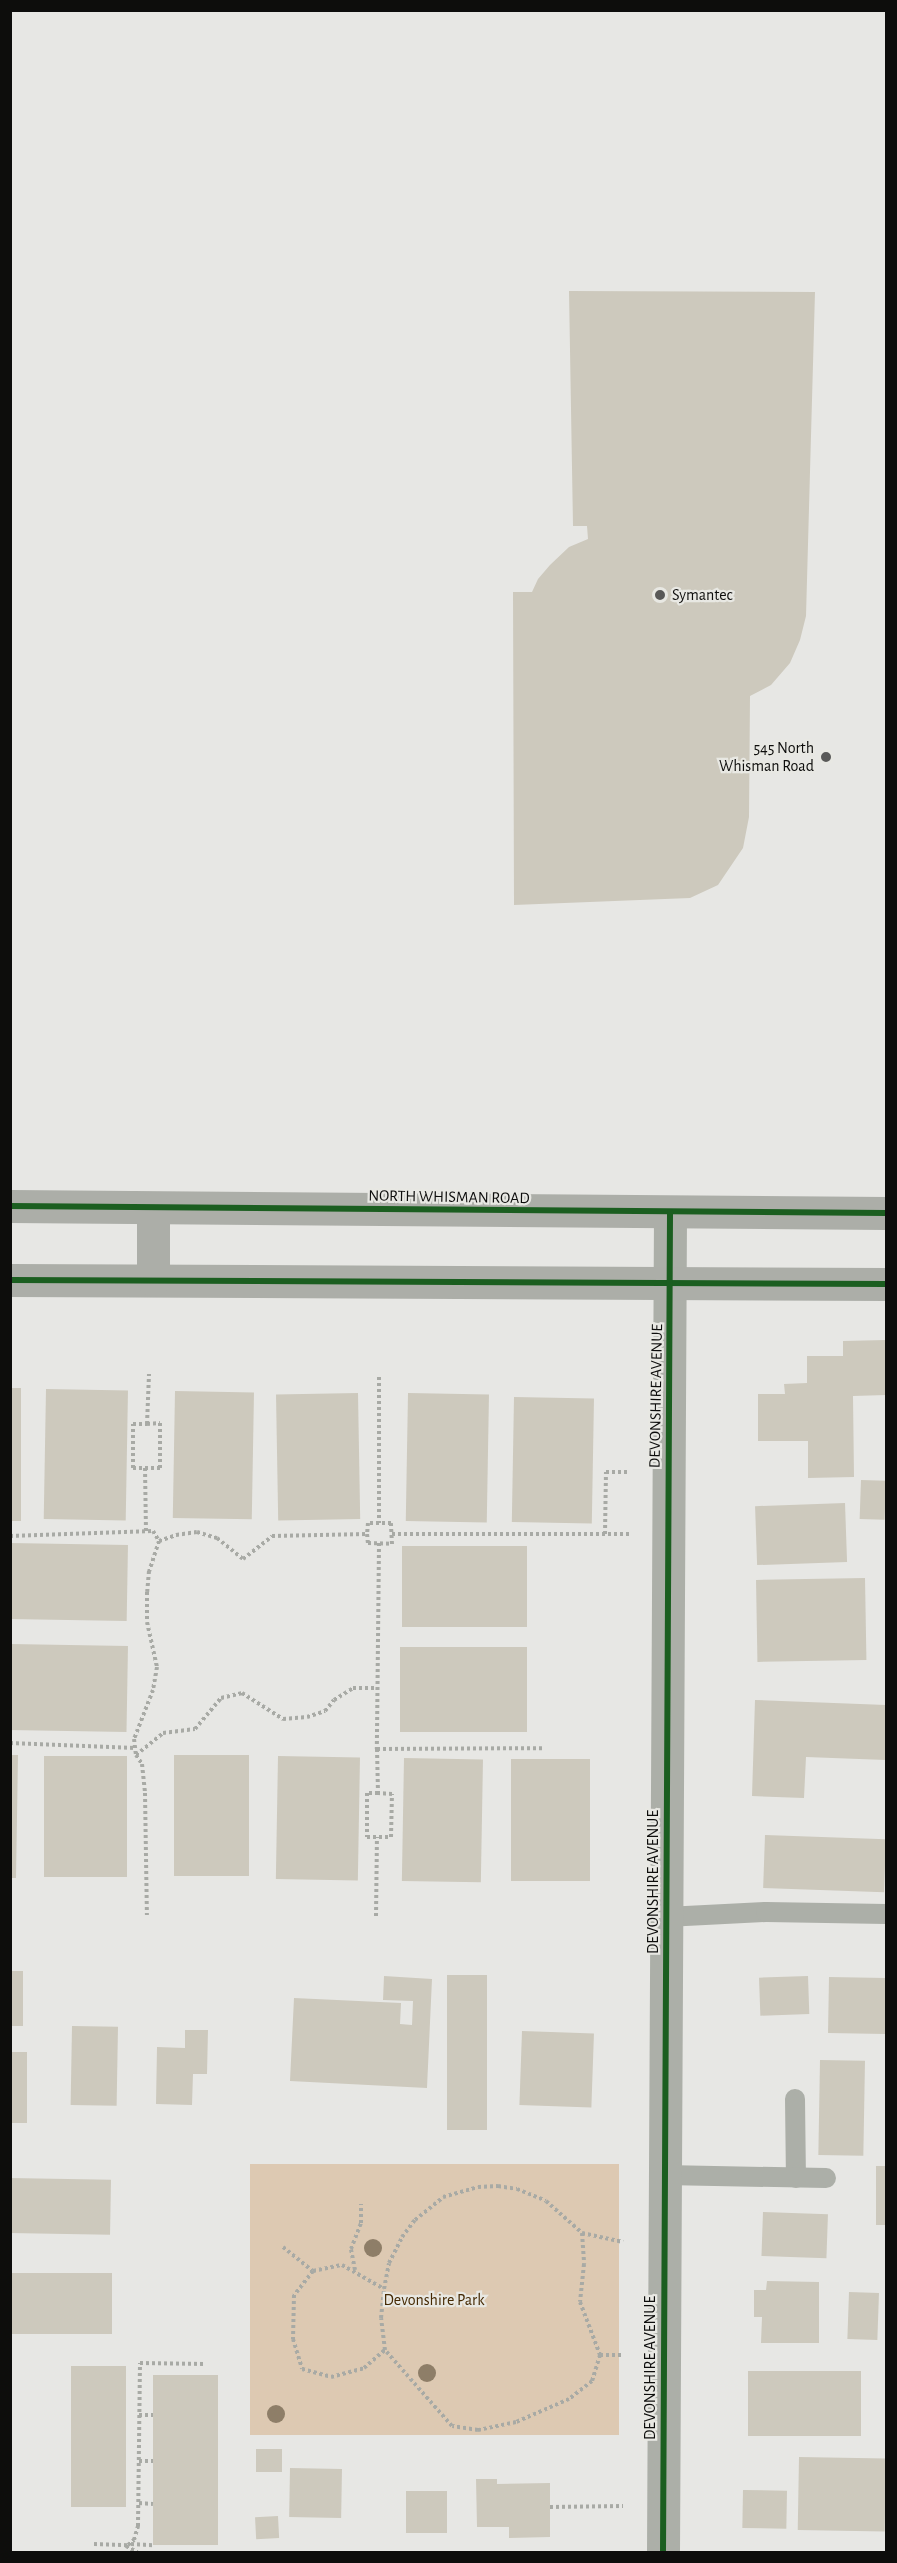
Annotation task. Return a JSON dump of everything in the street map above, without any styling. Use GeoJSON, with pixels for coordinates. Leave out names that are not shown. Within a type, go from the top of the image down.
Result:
{"type":"FeatureCollection","features":[{"type":"Feature","properties":{"kind":"main road","name":"NORTH WHISMAN ROAD"},"geometry":{"type":"LineString","coordinates":[[10,1206],[886,1213]]}},
{"type":"Feature","properties":{"kind":"main road"},"geometry":{"type":"LineString","coordinates":[[153,1208],[153,1280]]}},
{"type":"Feature","properties":{"kind":"main road"},"geometry":{"type":"LineString","coordinates":[[10,1280],[886,1284]]}},
{"type":"Feature","properties":{"kind":"street","name":"DEVONSHIRE AVENUE"},"geometry":{"type":"LineString","coordinates":[[663,2553],[670,1212]]}},
{"type":"Feature","properties":{"kind":"lane"},"geometry":{"type":"LineString","coordinates":[[666,1917],[766,1912],[886,1914]]}},
{"type":"Feature","properties":{"kind":"lane"},"geometry":{"type":"LineString","coordinates":[[795,2099],[796,2178]]}},
{"type":"Feature","properties":{"kind":"lane"},"geometry":{"type":"LineString","coordinates":[[664,2175],[826,2178]]}},
{"type":"Feature","properties":{"kind":"path"},"geometry":{"type":"LineString","coordinates":[[147,1424],[149,1374]]}},
{"type":"Feature","properties":{"kind":"path"},"geometry":{"type":"LineString","coordinates":[[379,1377],[379,1523]]}},
{"type":"Feature","properties":{"kind":"path"},"geometry":{"type":"LineString","coordinates":[[133,1424],[147,1424],[160,1424],[160,1468],[133,1468],[133,1424]]}},
{"type":"Feature","properties":{"kind":"path"},"geometry":{"type":"LineString","coordinates":[[146,1468],[146,1532]]}},
{"type":"Feature","properties":{"kind":"path"},"geometry":{"type":"LineString","coordinates":[[605,1534],[606,1472],[629,1472]]}},
{"type":"Feature","properties":{"kind":"path"},"geometry":{"type":"LineString","coordinates":[[368,1523],[392,1523],[392,1534],[392,1544],[368,1543],[368,1523]]}},
{"type":"Feature","properties":{"kind":"path"},"geometry":{"type":"LineString","coordinates":[[10,1536],[153,1531],[159,1541]]}},
{"type":"Feature","properties":{"kind":"path"},"geometry":{"type":"LineString","coordinates":[[159,1541],[176,1535],[197,1532],[217,1538],[243,1559],[272,1536],[368,1534]]}},
{"type":"Feature","properties":{"kind":"path"},"geometry":{"type":"LineString","coordinates":[[392,1534],[629,1534]]}},
{"type":"Feature","properties":{"kind":"path"},"geometry":{"type":"LineString","coordinates":[[147,1915],[145,1793],[142,1764],[136,1755],[134,1739],[153,1690],[157,1667],[147,1622],[147,1592],[148,1571],[159,1541]]}},
{"type":"Feature","properties":{"kind":"path"},"geometry":{"type":"LineString","coordinates":[[378,1793],[376,1688],[379,1543]]}},
{"type":"Feature","properties":{"kind":"path"},"geometry":{"type":"LineString","coordinates":[[136,1755],[163,1733],[195,1729],[221,1698],[242,1693],[283,1719],[307,1717],[325,1711],[334,1700],[353,1688],[376,1688]]}},
{"type":"Feature","properties":{"kind":"path"},"geometry":{"type":"LineString","coordinates":[[10,1743],[135,1748]]}},
{"type":"Feature","properties":{"kind":"path"},"geometry":{"type":"LineString","coordinates":[[377,1749],[544,1748]]}},
{"type":"Feature","properties":{"kind":"path"},"geometry":{"type":"LineString","coordinates":[[367,1793],[378,1793],[392,1794],[391,1837],[367,1837],[367,1793]]}},
{"type":"Feature","properties":{"kind":"path"},"geometry":{"type":"LineString","coordinates":[[376,1916],[377,1837]]}},
{"type":"Feature","properties":{"kind":"path"},"geometry":{"type":"LineString","coordinates":[[582,2234],[584,2264],[580,2302],[600,2355],[592,2381],[569,2399],[516,2422],[478,2430],[452,2426],[385,2350],[381,2318],[389,2263],[402,2237],[415,2220],[443,2197],[478,2187],[517,2189],[546,2201],[582,2234],[623,2242]]}},
{"type":"Feature","properties":{"kind":"path"},"geometry":{"type":"LineString","coordinates":[[355,2271],[351,2249],[360,2223],[362,2204]]}},
{"type":"Feature","properties":{"kind":"path"},"geometry":{"type":"LineString","coordinates":[[283,2247],[313,2271]]}},
{"type":"Feature","properties":{"kind":"path"},"geometry":{"type":"LineString","coordinates":[[384,2289],[342,2265],[313,2271],[294,2295],[293,2339],[302,2369],[331,2377],[364,2368],[385,2350]]}},
{"type":"Feature","properties":{"kind":"path"},"geometry":{"type":"LineString","coordinates":[[600,2355],[623,2355]]}},
{"type":"Feature","properties":{"kind":"path"},"geometry":{"type":"LineString","coordinates":[[128,2545],[138,2526],[140,2363],[205,2364]]}},
{"type":"Feature","properties":{"kind":"path"},"geometry":{"type":"LineString","coordinates":[[140,2415],[153,2415]]}},
{"type":"Feature","properties":{"kind":"path"},"geometry":{"type":"LineString","coordinates":[[139,2461],[153,2461]]}},
{"type":"Feature","properties":{"kind":"path"},"geometry":{"type":"LineString","coordinates":[[139,2504],[153,2504]]}},
{"type":"Feature","properties":{"kind":"path"},"geometry":{"type":"LineString","coordinates":[[550,2507],[623,2506]]}},
{"type":"Feature","properties":{"kind":"path"},"geometry":{"type":"LineString","coordinates":[[94,2544],[153,2545]]}},
{"type":"Feature","properties":{"kind":"path"},"geometry":{"type":"LineString","coordinates":[[128,2545],[136,2553]]}},
{"type":"Feature","properties":{"kind":"green space","name":"Devonshire Park"},"geometry":{"type":"Polygon","coordinates":[[[250,2164],[619,2164],[619,2435],[250,2435],[250,2164]]]}},
{"type":"Feature","properties":{"kind":"building","name":"Symantec"},"geometry":{"type":"Polygon","coordinates":[[[569,291],[815,292],[806,616],[800,640],[790,663],[771,685],[750,696],[749,817],[743,848],[718,885],[690,898],[514,905],[513,592],[532,592],[538,579],[569,547],[588,539],[587,526],[573,526],[569,291]]]}},
{"type":"Feature","properties":{"kind":"building"},"geometry":{"type":"Polygon","coordinates":[[[886,1340],[886,1395],[853,1396],[854,1477],[808,1478],[808,1441],[758,1441],[758,1394],[785,1394],[784,1384],[807,1383],[807,1356],[843,1356],[843,1341],[886,1340]]]}},
{"type":"Feature","properties":{"kind":"building"},"geometry":{"type":"Polygon","coordinates":[[[10,1388],[21,1388],[21,1521],[10,1521],[10,1388]]]}},
{"type":"Feature","properties":{"kind":"building"},"geometry":{"type":"Polygon","coordinates":[[[46,1389],[128,1390],[126,1520],[44,1519],[46,1389]]]}},
{"type":"Feature","properties":{"kind":"building"},"geometry":{"type":"Polygon","coordinates":[[[175,1391],[254,1392],[252,1519],[173,1518],[175,1391]]]}},
{"type":"Feature","properties":{"kind":"building"},"geometry":{"type":"Polygon","coordinates":[[[358,1393],[360,1519],[278,1520],[276,1394],[358,1393]]]}},
{"type":"Feature","properties":{"kind":"building"},"geometry":{"type":"Polygon","coordinates":[[[408,1393],[489,1394],[487,1522],[406,1521],[408,1393]]]}},
{"type":"Feature","properties":{"kind":"building"},"geometry":{"type":"Polygon","coordinates":[[[514,1397],[594,1398],[592,1523],[512,1522],[514,1397]]]}},
{"type":"Feature","properties":{"kind":"building"},"geometry":{"type":"Polygon","coordinates":[[[861,1480],[886,1481],[885,1520],[860,1519],[861,1480]]]}},
{"type":"Feature","properties":{"kind":"building"},"geometry":{"type":"Polygon","coordinates":[[[845,1503],[847,1562],[757,1565],[755,1506],[845,1503]]]}},
{"type":"Feature","properties":{"kind":"building"},"geometry":{"type":"Polygon","coordinates":[[[10,1543],[128,1545],[127,1621],[10,1619],[10,1543]]]}},
{"type":"Feature","properties":{"kind":"building"},"geometry":{"type":"Polygon","coordinates":[[[402,1546],[527,1546],[527,1627],[402,1627],[402,1546]]]}},
{"type":"Feature","properties":{"kind":"building"},"geometry":{"type":"Polygon","coordinates":[[[865,1578],[866,1660],[757,1662],[756,1580],[865,1578]]]}},
{"type":"Feature","properties":{"kind":"building"},"geometry":{"type":"Polygon","coordinates":[[[10,1644],[128,1646],[126,1732],[10,1730],[10,1644]]]}},
{"type":"Feature","properties":{"kind":"building"},"geometry":{"type":"Polygon","coordinates":[[[400,1647],[527,1647],[527,1732],[400,1732],[400,1647]]]}},
{"type":"Feature","properties":{"kind":"building"},"geometry":{"type":"Polygon","coordinates":[[[755,1700],[886,1705],[886,1760],[806,1757],[804,1798],[752,1796],[755,1700]]]}},
{"type":"Feature","properties":{"kind":"building"},"geometry":{"type":"Polygon","coordinates":[[[10,1755],[18,1755],[16,1878],[10,1878],[10,1755]]]}},
{"type":"Feature","properties":{"kind":"building"},"geometry":{"type":"Polygon","coordinates":[[[174,1755],[249,1755],[249,1876],[174,1876],[174,1755]]]}},
{"type":"Feature","properties":{"kind":"building"},"geometry":{"type":"Polygon","coordinates":[[[44,1756],[127,1756],[127,1877],[44,1877],[44,1756]]]}},
{"type":"Feature","properties":{"kind":"building"},"geometry":{"type":"Polygon","coordinates":[[[278,1756],[360,1757],[358,1880],[276,1879],[278,1756]]]}},
{"type":"Feature","properties":{"kind":"building"},"geometry":{"type":"Polygon","coordinates":[[[404,1758],[483,1759],[481,1882],[402,1881],[404,1758]]]}},
{"type":"Feature","properties":{"kind":"building"},"geometry":{"type":"Polygon","coordinates":[[[511,1759],[590,1759],[590,1881],[511,1881],[511,1759]]]}},
{"type":"Feature","properties":{"kind":"building"},"geometry":{"type":"Polygon","coordinates":[[[765,1835],[886,1839],[884,1892],[763,1888],[765,1835]]]}},
{"type":"Feature","properties":{"kind":"building"},"geometry":{"type":"Polygon","coordinates":[[[10,1971],[23,1971],[23,2026],[10,2026],[10,1971]]]}},
{"type":"Feature","properties":{"kind":"building"},"geometry":{"type":"Polygon","coordinates":[[[447,1975],[487,1975],[487,2130],[447,2130],[447,1975]]]}},
{"type":"Feature","properties":{"kind":"building"},"geometry":{"type":"Polygon","coordinates":[[[384,1976],[432,1979],[427,2088],[290,2081],[294,1998],[401,2003],[400,2024],[412,2025],[413,2001],[383,2000],[384,1976]]]}},
{"type":"Feature","properties":{"kind":"building"},"geometry":{"type":"Polygon","coordinates":[[[808,1976],[809,2014],[760,2016],[759,1978],[808,1976]]]}},
{"type":"Feature","properties":{"kind":"building"},"geometry":{"type":"Polygon","coordinates":[[[829,1977],[886,1978],[885,2034],[828,2033],[829,1977]]]}},
{"type":"Feature","properties":{"kind":"building"},"geometry":{"type":"Polygon","coordinates":[[[72,2026],[118,2027],[117,2106],[71,2105],[72,2026]]]}},
{"type":"Feature","properties":{"kind":"building"},"geometry":{"type":"Polygon","coordinates":[[[185,2030],[208,2030],[207,2074],[193,2074],[192,2105],[156,2104],[157,2047],[185,2048],[185,2030]]]}},
{"type":"Feature","properties":{"kind":"building"},"geometry":{"type":"Polygon","coordinates":[[[522,2031],[594,2034],[591,2107],[519,2105],[522,2031]]]}},
{"type":"Feature","properties":{"kind":"building"},"geometry":{"type":"Polygon","coordinates":[[[10,2052],[27,2052],[27,2123],[10,2123],[10,2052]]]}},
{"type":"Feature","properties":{"kind":"building"},"geometry":{"type":"Polygon","coordinates":[[[820,2060],[865,2061],[863,2156],[818,2155],[820,2060]]]}},
{"type":"Feature","properties":{"kind":"building"},"geometry":{"type":"Polygon","coordinates":[[[876,2166],[886,2166],[886,2225],[876,2225],[876,2166]]]}},
{"type":"Feature","properties":{"kind":"building"},"geometry":{"type":"Polygon","coordinates":[[[10,2178],[111,2180],[110,2235],[10,2233],[10,2178]]]}},
{"type":"Feature","properties":{"kind":"building"},"geometry":{"type":"Polygon","coordinates":[[[763,2212],[828,2214],[826,2258],[761,2256],[763,2212]]]}},
{"type":"Feature","properties":{"kind":"building"},"geometry":{"type":"Polygon","coordinates":[[[10,2273],[112,2273],[112,2334],[10,2334],[10,2273]]]}},
{"type":"Feature","properties":{"kind":"building"},"geometry":{"type":"Polygon","coordinates":[[[767,2281],[819,2282],[819,2343],[761,2343],[762,2317],[754,2317],[754,2290],[766,2290],[767,2281]]]}},
{"type":"Feature","properties":{"kind":"building"},"geometry":{"type":"Polygon","coordinates":[[[849,2292],[879,2293],[877,2340],[847,2339],[849,2292]]]}},
{"type":"Feature","properties":{"kind":"building"},"geometry":{"type":"Polygon","coordinates":[[[71,2366],[126,2366],[126,2507],[71,2507],[71,2366]]]}},
{"type":"Feature","properties":{"kind":"building"},"geometry":{"type":"Polygon","coordinates":[[[748,2371],[861,2371],[861,2436],[748,2436],[748,2371]]]}},
{"type":"Feature","properties":{"kind":"building"},"geometry":{"type":"Polygon","coordinates":[[[153,2375],[218,2375],[218,2545],[153,2545],[153,2375]]]}},
{"type":"Feature","properties":{"kind":"building"},"geometry":{"type":"Polygon","coordinates":[[[256,2449],[282,2449],[282,2472],[256,2472],[256,2449]]]}},
{"type":"Feature","properties":{"kind":"building"},"geometry":{"type":"Polygon","coordinates":[[[799,2457],[886,2459],[885,2532],[798,2530],[799,2457]]]}},
{"type":"Feature","properties":{"kind":"building"},"geometry":{"type":"Polygon","coordinates":[[[290,2468],[342,2469],[341,2518],[289,2517],[290,2468]]]}},
{"type":"Feature","properties":{"kind":"building"},"geometry":{"type":"Polygon","coordinates":[[[476,2479],[497,2479],[497,2484],[550,2483],[550,2537],[509,2538],[509,2527],[477,2527],[476,2479]]]}},
{"type":"Feature","properties":{"kind":"building"},"geometry":{"type":"Polygon","coordinates":[[[743,2490],[787,2491],[786,2529],[742,2528],[743,2490]]]}},
{"type":"Feature","properties":{"kind":"building"},"geometry":{"type":"Polygon","coordinates":[[[406,2491],[447,2491],[447,2533],[406,2533],[406,2491]]]}},
{"type":"Feature","properties":{"kind":"building"},"geometry":{"type":"Polygon","coordinates":[[[278,2516],[279,2538],[256,2539],[255,2517],[278,2516]]]}},
{"type":"Feature","properties":{"kind":"cycle path"},"geometry":{"type":"LineString","coordinates":[[10,1206],[886,1213]]}},
{"type":"Feature","properties":{"kind":"cycle path"},"geometry":{"type":"LineString","coordinates":[[663,2552],[670,1212]]}},
{"type":"Feature","properties":{"kind":"cycle path"},"geometry":{"type":"LineString","coordinates":[[10,1280],[886,1284]]}},
{"type":"Feature","properties":{"kind":"place","name":"Symantec"},"geometry":{"type":"Point","coordinates":[660,595]}},
{"type":"Feature","properties":{"kind":"place","name":"545 North Whisman Road"},"geometry":{"type":"Point","coordinates":[826,757]}}]}
